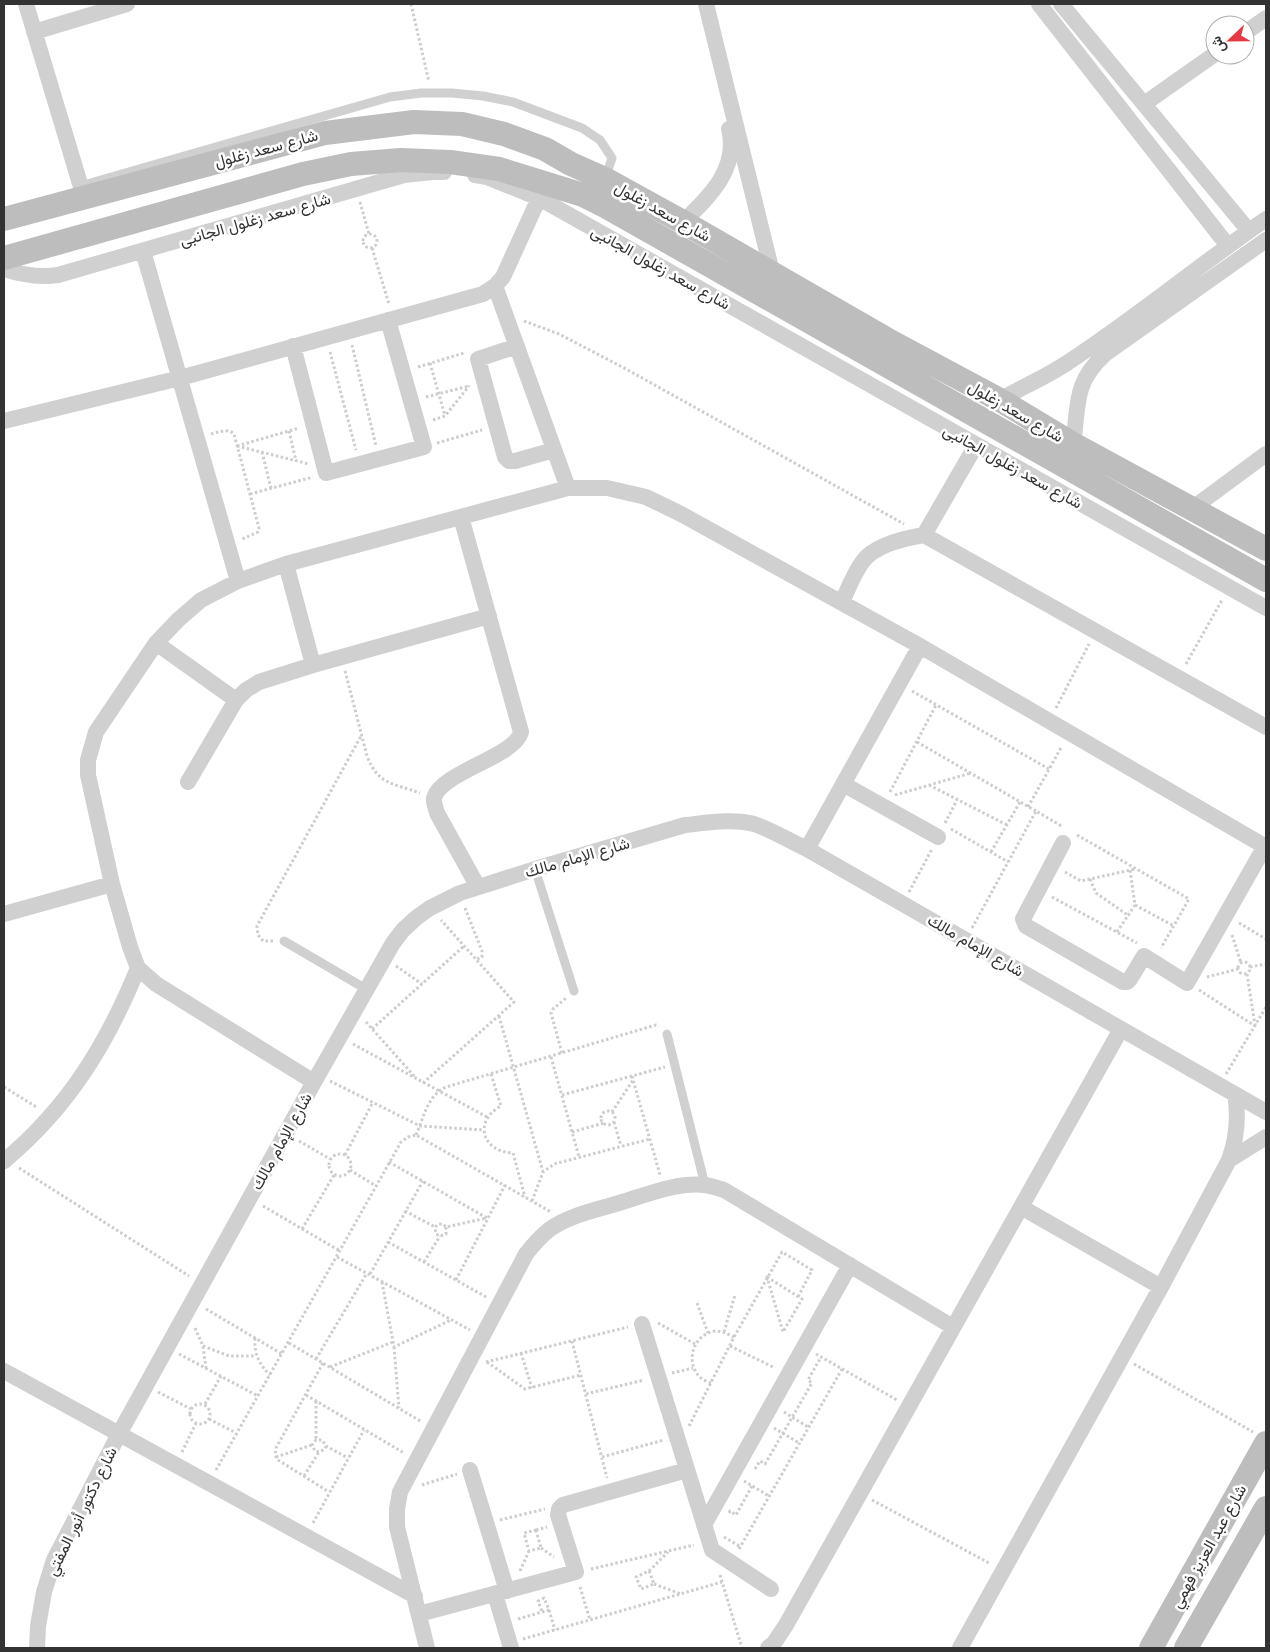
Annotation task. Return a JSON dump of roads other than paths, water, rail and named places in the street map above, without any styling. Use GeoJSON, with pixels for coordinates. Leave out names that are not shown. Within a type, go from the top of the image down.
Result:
{"type":"FeatureCollection","features":[{"type":"Feature","properties":{"kind":"main road","name":"شارع سعد زغلول"},"geometry":{"type":"LineString","coordinates":[[5,217],[82,192],[325,133],[414,122],[462,124],[504,134],[545,148],[571,164],[605,179],[772,272],[883,350],[1000,400],[1073,444],[1163,494],[1194,508],[1266,549]]}},
{"type":"Feature","properties":{"kind":"main road","name":"شارع سعد زغلول"},"geometry":{"type":"LineString","coordinates":[[4,258],[303,174],[361,163],[401,160],[450,162],[500,169],[583,195],[883,350],[1266,580]]}},
{"type":"Feature","properties":{"kind":"main road","name":"شارع عبد العزيز فهمي"},"geometry":{"type":"LineString","coordinates":[[1150,1648],[1262,1439]]}},
{"type":"Feature","properties":{"kind":"main road","name":"شارع عبد العزيز فهمي"},"geometry":{"type":"LineString","coordinates":[[1186,1648],[1266,1508]]}},
{"type":"Feature","properties":{"kind":"street"},"geometry":{"type":"LineString","coordinates":[[26,4],[82,192]]}},
{"type":"Feature","properties":{"kind":"street"},"geometry":{"type":"LineString","coordinates":[[34,32],[127,4]]}},
{"type":"Feature","properties":{"kind":"street"},"geometry":{"type":"LineString","coordinates":[[683,222],[718,186],[726,170],[730,152],[730,134],[697,4]]}},
{"type":"Feature","properties":{"kind":"street"},"geometry":{"type":"LineString","coordinates":[[706,4],[772,272]]}},
{"type":"Feature","properties":{"kind":"street"},"geometry":{"type":"LineString","coordinates":[[1039,4],[1228,246]]}},
{"type":"Feature","properties":{"kind":"street"},"geometry":{"type":"LineString","coordinates":[[1061,4],[1249,231]]}},
{"type":"Feature","properties":{"kind":"street"},"geometry":{"type":"LineString","coordinates":[[1255,26],[1266,18]]}},
{"type":"Feature","properties":{"kind":"street"},"geometry":{"type":"LineString","coordinates":[[1144,104],[1205,61]]}},
{"type":"Feature","properties":{"kind":"street","name":"شارع سعد زغلول الجانبى"},"geometry":{"type":"LineString","coordinates":[[4,269],[31,276],[58,275],[404,175],[460,172],[487,178],[539,198],[1266,608]]}},
{"type":"Feature","properties":{"kind":"street"},"geometry":{"type":"LineString","coordinates":[[4,421],[180,378],[483,294],[495,286],[503,276],[539,198]]}},
{"type":"Feature","properties":{"kind":"street"},"geometry":{"type":"LineString","coordinates":[[1000,400],[1085,351],[1266,219]]}},
{"type":"Feature","properties":{"kind":"street"},"geometry":{"type":"LineString","coordinates":[[1073,444],[1080,388],[1094,363],[1266,240]]}},
{"type":"Feature","properties":{"kind":"street"},"geometry":{"type":"LineString","coordinates":[[143,251],[238,581]]}},
{"type":"Feature","properties":{"kind":"street"},"geometry":{"type":"LineString","coordinates":[[495,286],[568,488]]}},
{"type":"Feature","properties":{"kind":"street"},"geometry":{"type":"LineString","coordinates":[[293,346],[325,471],[379,459],[424,446],[402,372],[391,319]]}},
{"type":"Feature","properties":{"kind":"street"},"geometry":{"type":"LineString","coordinates":[[517,346],[471,360],[497,426],[505,458],[509,461],[514,461],[554,450]]}},
{"type":"Feature","properties":{"kind":"street"},"geometry":{"type":"LineString","coordinates":[[924,535],[976,445]]}},
{"type":"Feature","properties":{"kind":"street"},"geometry":{"type":"LineString","coordinates":[[1194,508],[1266,454]]}},
{"type":"Feature","properties":{"kind":"street"},"geometry":{"type":"LineString","coordinates":[[316,1078],[156,984],[138,968],[112,884],[88,775],[88,760],[96,732],[156,643],[201,600],[238,581],[286,564],[568,488],[608,488],[646,497],[681,514],[842,602],[1266,846],[1187,983],[1148,959],[1127,982],[1123,982],[1026,926],[1023,919],[1063,843]]}},
{"type":"Feature","properties":{"kind":"street"},"geometry":{"type":"LineString","coordinates":[[462,518],[521,732],[520,737],[505,748],[445,784],[434,798],[434,806],[437,813],[478,887]]}},
{"type":"Feature","properties":{"kind":"street"},"geometry":{"type":"LineString","coordinates":[[842,602],[864,559],[882,547],[902,539],[924,535],[1266,727]]}},
{"type":"Feature","properties":{"kind":"street"},"geometry":{"type":"LineString","coordinates":[[286,564],[313,665]]}},
{"type":"Feature","properties":{"kind":"street"},"geometry":{"type":"LineString","coordinates":[[188,782],[236,700],[246,690],[259,682],[488,616]]}},
{"type":"Feature","properties":{"kind":"street"},"geometry":{"type":"LineString","coordinates":[[156,643],[236,700]]}},
{"type":"Feature","properties":{"kind":"street"},"geometry":{"type":"LineString","coordinates":[[807,849],[920,646]]}},
{"type":"Feature","properties":{"kind":"street"},"geometry":{"type":"LineString","coordinates":[[843,784],[941,831]]}},
{"type":"Feature","properties":{"kind":"street","name":"شارع الإمام مالك"},"geometry":{"type":"LineString","coordinates":[[119,1434],[316,1078],[384,958],[403,930],[430,908],[460,893],[662,831],[707,822],[753,824],[807,849],[1266,1112]]}},
{"type":"Feature","properties":{"kind":"street"},"geometry":{"type":"LineString","coordinates":[[4,914],[112,884]]}},
{"type":"Feature","properties":{"kind":"street"},"geometry":{"type":"LineString","coordinates":[[5,1160],[51,1116],[78,1082],[102,1046],[122,1008],[138,968]]}},
{"type":"Feature","properties":{"kind":"street"},"geometry":{"type":"LineString","coordinates":[[768,1648],[774,1643],[786,1625],[1121,1029]]}},
{"type":"Feature","properties":{"kind":"street"},"geometry":{"type":"LineString","coordinates":[[960,1648],[1161,1287],[1229,1160],[1238,1128],[1235,1094]]}},
{"type":"Feature","properties":{"kind":"street"},"geometry":{"type":"LineString","coordinates":[[1229,1160],[1266,1138]]}},
{"type":"Feature","properties":{"kind":"street"},"geometry":{"type":"LineString","coordinates":[[427,1648],[397,1527],[397,1509],[400,1492],[526,1254],[537,1240],[550,1229],[566,1220],[664,1190],[705,1185],[724,1190],[741,1199],[953,1327]]}},
{"type":"Feature","properties":{"kind":"street"},"geometry":{"type":"LineString","coordinates":[[1021,1207],[1161,1287]]}},
{"type":"Feature","properties":{"kind":"street"},"geometry":{"type":"LineString","coordinates":[[704,1525],[850,1265]]}},
{"type":"Feature","properties":{"kind":"street"},"geometry":{"type":"LineString","coordinates":[[642,1324],[711,1546],[732,1563],[771,1589]]}},
{"type":"Feature","properties":{"kind":"street"},"geometry":{"type":"LineString","coordinates":[[4,1371],[415,1596]]}},
{"type":"Feature","properties":{"kind":"street","name":"شارع دكتور أنور المفتي"},"geometry":{"type":"LineString","coordinates":[[37,1648],[38,1626],[44,1592],[54,1560],[119,1434]]}},
{"type":"Feature","properties":{"kind":"street"},"geometry":{"type":"LineString","coordinates":[[470,1470],[486,1523],[501,1592],[504,1624],[510,1645]]}},
{"type":"Feature","properties":{"kind":"street"},"geometry":{"type":"LineString","coordinates":[[419,1614],[576,1572],[558,1515],[562,1505],[687,1470]]}},
{"type":"Feature","properties":{"kind":"lane"},"geometry":{"type":"LineString","coordinates":[[82,192],[368,103],[390,98],[452,92],[513,102],[582,128],[600,140],[612,158],[605,179]]}},
{"type":"Feature","properties":{"kind":"lane"},"geometry":{"type":"LineString","coordinates":[[535,869],[574,991]]}},
{"type":"Feature","properties":{"kind":"lane"},"geometry":{"type":"LineString","coordinates":[[284,941],[366,990]]}},
{"type":"Feature","properties":{"kind":"lane"},"geometry":{"type":"LineString","coordinates":[[667,1034],[705,1185]]}}]}
